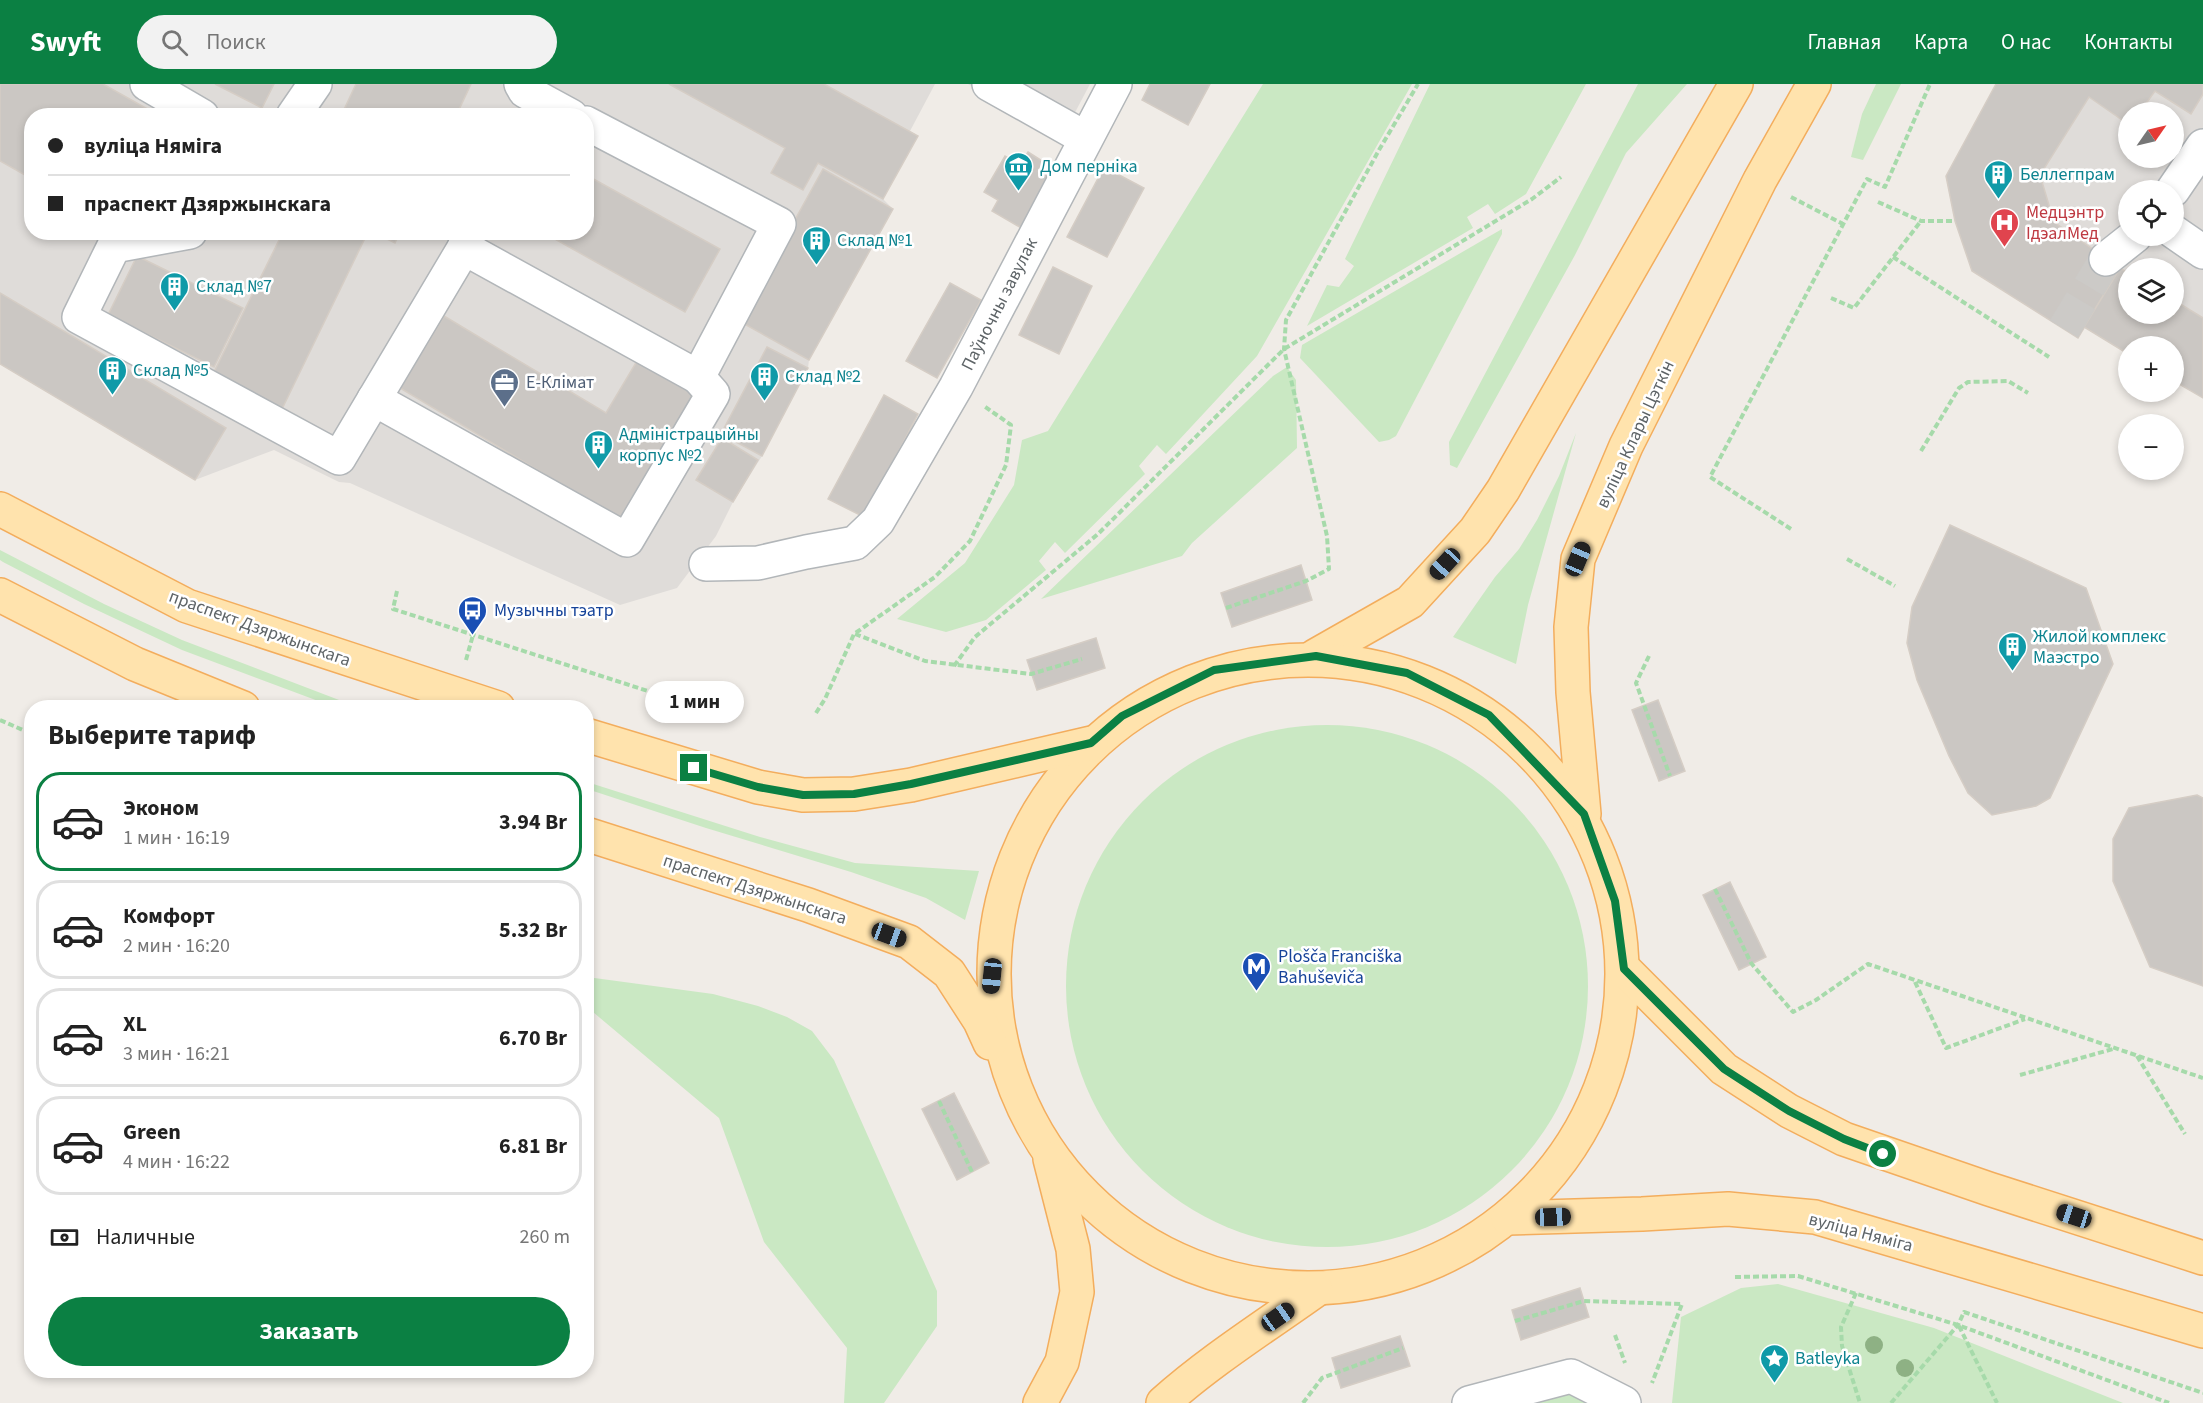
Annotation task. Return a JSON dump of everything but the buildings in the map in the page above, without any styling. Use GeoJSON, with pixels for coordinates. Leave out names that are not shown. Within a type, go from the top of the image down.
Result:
{"type":"FeatureCollection","features":[{"type":"Feature","properties":{"kind":"main road"},"geometry":{"type":"LineString","coordinates":[[1316,656],[1410,602],[1475,531],[1503,490],[1736,84]]}},
{"type":"Feature","properties":{"kind":"main road","name":"вуліца Клары Цэткін"},"geometry":{"type":"LineString","coordinates":[[1584,814],[1573,692],[1571,627],[1578,559],[1626,446],[1760,180],[1814,84]]}},
{"type":"Feature","properties":{"kind":"main road","name":"праспект Дзяржынскага"},"geometry":{"type":"LineString","coordinates":[[0,509],[187,606],[474,700]]}},
{"type":"Feature","properties":{"kind":"main road"},"geometry":{"type":"LineString","coordinates":[[0,595],[135,664],[223,700]]}},
{"type":"Feature","properties":{"kind":"main road"},"geometry":{"type":"LineString","coordinates":[[1316,656],[1407,673],[1489,715],[1584,814],[1615,901],[1624,969],[1611,1062],[1571,1149],[1508,1218],[1450,1256],[1418,1268],[1385,1280],[1316,1290],[1215,1276],[1122,1230],[1050,1157],[1016,1099],[991,994],[996,942],[1003,905],[1020,853],[1041,810],[1091,743],[1122,716],[1214,670],[1316,656]]}},
{"type":"Feature","properties":{"kind":"main road"},"geometry":{"type":"LineString","coordinates":[[594,737],[758,787],[803,795],[854,794],[911,784],[1091,743]]}},
{"type":"Feature","properties":{"kind":"main road","name":"праспект Дзяржынскага"},"geometry":{"type":"LineString","coordinates":[[594,837],[808,905],[909,942],[949,973],[980,1021],[1016,1099]]}},
{"type":"Feature","properties":{"kind":"main road"},"geometry":{"type":"LineString","coordinates":[[1624,969],[1724,1069],[1789,1111],[1844,1139],[1989,1189],[2203,1258]]}},
{"type":"Feature","properties":{"kind":"main road"},"geometry":{"type":"LineString","coordinates":[[1040,1403],[1062,1362],[1077,1292],[1073,1249],[1050,1157]]}},
{"type":"Feature","properties":{"kind":"main road","name":"вуліца Няміга"},"geometry":{"type":"LineString","coordinates":[[1508,1218],[1728,1209],[1815,1217],[2203,1331]]}},
{"type":"Feature","properties":{"kind":"main road"},"geometry":{"type":"LineString","coordinates":[[1163,1403],[1190,1379],[1316,1290]]}},
{"type":"Feature","properties":{"kind":"street"},"geometry":{"type":"LineString","coordinates":[[147,84],[188,108]]}},
{"type":"Feature","properties":{"kind":"street"},"geometry":{"type":"LineString","coordinates":[[298,108],[315,84]]}},
{"type":"Feature","properties":{"kind":"street"},"geometry":{"type":"LineString","coordinates":[[989,84],[1085,138]]}},
{"type":"Feature","properties":{"kind":"street","name":"Паўночны завулак"},"geometry":{"type":"LineString","coordinates":[[706,564],[758,563],[855,543],[878,521],[956,387],[1115,84]]}},
{"type":"Feature","properties":{"kind":"street"},"geometry":{"type":"LineString","coordinates":[[520,97],[550,108]]}},
{"type":"Feature","properties":{"kind":"street"},"geometry":{"type":"LineString","coordinates":[[594,127],[779,224],[698,377]]}},
{"type":"Feature","properties":{"kind":"street"},"geometry":{"type":"LineString","coordinates":[[2180,180],[2203,146]]}},
{"type":"Feature","properties":{"kind":"street"},"geometry":{"type":"LineString","coordinates":[[2184,239],[2203,252]]}},
{"type":"Feature","properties":{"kind":"street"},"geometry":{"type":"LineString","coordinates":[[147,240],[114,246],[79,317],[339,458],[467,240],[698,377],[713,394],[627,540],[374,399]]}},
{"type":"Feature","properties":{"kind":"street"},"geometry":{"type":"LineString","coordinates":[[2106,259],[2122,246]]}},
{"type":"Feature","properties":{"kind":"street"},"geometry":{"type":"LineString","coordinates":[[1469,1403],[1570,1376],[1636,1397]]}},
{"type":"Feature","properties":{"kind":"path"},"geometry":{"type":"LineString","coordinates":[[1226,608],[1306,581],[1329,569],[1327,536],[1284,350],[1286,320],[1379,150],[1418,84]]}},
{"type":"Feature","properties":{"kind":"path"},"geometry":{"type":"LineString","coordinates":[[1791,528],[1710,477],[1867,179],[1885,187],[1930,84]]}},
{"type":"Feature","properties":{"kind":"path"},"geometry":{"type":"LineString","coordinates":[[954,666],[975,637],[1098,534],[1284,350],[1532,200],[1562,177]]}},
{"type":"Feature","properties":{"kind":"path"},"geometry":{"type":"LineString","coordinates":[[1760,180],[1843,224]]}},
{"type":"Feature","properties":{"kind":"path"},"geometry":{"type":"LineString","coordinates":[[1878,202],[1921,221],[1955,221]]}},
{"type":"Feature","properties":{"kind":"path"},"geometry":{"type":"LineString","coordinates":[[1831,298],[1854,308],[1921,221]]}},
{"type":"Feature","properties":{"kind":"path"},"geometry":{"type":"LineString","coordinates":[[1893,257],[2049,357]]}},
{"type":"Feature","properties":{"kind":"path"},"geometry":{"type":"LineString","coordinates":[[1921,451],[1959,388],[1968,382],[2008,381],[2028,393]]}},
{"type":"Feature","properties":{"kind":"path"},"geometry":{"type":"LineString","coordinates":[[816,713],[825,699],[854,634],[935,577],[970,541],[1006,465],[1011,425]]}},
{"type":"Feature","properties":{"kind":"path"},"geometry":{"type":"LineString","coordinates":[[1847,559],[1895,586]]}},
{"type":"Feature","properties":{"kind":"path"},"geometry":{"type":"LineString","coordinates":[[397,591],[393,609],[679,701],[685,682]]}},
{"type":"Feature","properties":{"kind":"path"},"geometry":{"type":"LineString","coordinates":[[854,634],[925,661],[1031,675],[1082,659]]}},
{"type":"Feature","properties":{"kind":"path"},"geometry":{"type":"LineString","coordinates":[[1649,656],[1636,683],[1670,776]]}},
{"type":"Feature","properties":{"kind":"path"},"geometry":{"type":"LineString","coordinates":[[0,720],[24,730]]}},
{"type":"Feature","properties":{"kind":"path"},"geometry":{"type":"LineString","coordinates":[[1714,889],[1751,963],[1793,1012],[1816,1000],[1868,964],[2203,1078]]}},
{"type":"Feature","properties":{"kind":"path"},"geometry":{"type":"LineString","coordinates":[[1914,981],[1946,1048],[2025,1019]]}},
{"type":"Feature","properties":{"kind":"path"},"geometry":{"type":"LineString","coordinates":[[2020,1076],[2114,1049]]}},
{"type":"Feature","properties":{"kind":"path"},"geometry":{"type":"LineString","coordinates":[[2137,1056],[2185,1134]]}},
{"type":"Feature","properties":{"kind":"path"},"geometry":{"type":"LineString","coordinates":[[939,1101],[972,1172]]}},
{"type":"Feature","properties":{"kind":"path"},"geometry":{"type":"LineString","coordinates":[[1736,1277],[1798,1276],[1958,1325],[2169,1403]]}},
{"type":"Feature","properties":{"kind":"path"},"geometry":{"type":"LineString","coordinates":[[1856,1293],[1841,1327],[1842,1346],[1860,1403]]}},
{"type":"Feature","properties":{"kind":"path"},"geometry":{"type":"LineString","coordinates":[[1515,1321],[1584,1301],[1682,1304],[1636,1397]]}},
{"type":"Feature","properties":{"kind":"path"},"geometry":{"type":"LineString","coordinates":[[1891,1403],[1958,1325],[1964,1312],[2203,1393]]}},
{"type":"Feature","properties":{"kind":"path"},"geometry":{"type":"LineString","coordinates":[[1958,1325],[1997,1403]]}},
{"type":"Feature","properties":{"kind":"path"},"geometry":{"type":"LineString","coordinates":[[1303,1403],[1322,1378],[1403,1348]]}},
{"type":"Feature","properties":{"kind":"shaded area"},"geometry":{"type":"Polygon","coordinates":[[[0,84],[935,84],[910,131],[918,136],[883,199],[893,209],[809,360],[808,368],[762,456],[733,502],[716,536],[677,588],[620,605],[350,483],[339,482],[274,450],[195,480],[0,364],[0,84]]]}},
{"type":"Feature","properties":{"kind":"shaded area"},"geometry":{"type":"Polygon","coordinates":[[[968,84],[1090,84],[1061,139],[968,84]]]}},
{"type":"Feature","properties":{"kind":"shaded area"},"geometry":{"type":"Polygon","coordinates":[[[1996,84],[2203,84],[2203,398],[2184,387],[2184,336],[2118,336],[2118,348],[2084,327],[2078,338],[1972,271],[1955,221],[1946,176],[1996,84]]]}},
{"type":"Feature","properties":{"kind":"green space"},"geometry":{"type":"Polygon","coordinates":[[[1263,84],[1412,84],[1257,356],[1166,454],[1157,445],[1139,466],[1145,474],[1065,553],[1055,542],[1039,561],[1046,570],[986,620],[946,632],[897,619],[965,563],[1014,485],[1022,440],[1048,431],[1263,84]]]}},
{"type":"Feature","properties":{"kind":"green space"},"geometry":{"type":"Polygon","coordinates":[[[1430,84],[1586,84],[1526,194],[1495,214],[1488,204],[1467,217],[1473,228],[1307,326],[1327,285],[1339,287],[1354,266],[1345,259],[1430,84]]]}},
{"type":"Feature","properties":{"kind":"green space"},"geometry":{"type":"Polygon","coordinates":[[[1638,84],[1687,84],[1626,153],[1575,255],[1457,468],[1450,465],[1449,442],[1638,84]]]}},
{"type":"Feature","properties":{"kind":"green space"},"geometry":{"type":"Polygon","coordinates":[[[1876,84],[1901,84],[1863,160],[1851,157],[1862,114],[1876,84]]]}},
{"type":"Feature","properties":{"kind":"green space"},"geometry":{"type":"Polygon","coordinates":[[[1502,229],[1502,234],[1396,436],[1379,442],[1300,358],[1302,345],[1502,229]]]}},
{"type":"Feature","properties":{"kind":"green space"},"geometry":{"type":"Polygon","coordinates":[[[1287,367],[1296,380],[1297,448],[1192,543],[1182,556],[1041,599],[1273,376],[1287,367]]]}},
{"type":"Feature","properties":{"kind":"green space"},"geometry":{"type":"Polygon","coordinates":[[[1576,433],[1528,605],[1516,664],[1453,637],[1495,577],[1519,549],[1537,520],[1559,476],[1576,433]]]}},
{"type":"Feature","properties":{"kind":"green space"},"geometry":{"type":"Polygon","coordinates":[[[0,550],[104,604],[182,640],[339,700],[316,700],[182,650],[84,604],[0,560],[0,550]]]}},
{"type":"Feature","properties":{"kind":"green space"},"geometry":{"type":"Polygon","coordinates":[[[1327,725],[1378,730],[1427,745],[1472,769],[1511,802],[1544,841],[1568,886],[1583,935],[1588,986],[1583,1037],[1568,1086],[1544,1131],[1511,1170],[1472,1203],[1427,1227],[1378,1242],[1327,1247],[1276,1242],[1227,1227],[1182,1203],[1143,1170],[1110,1131],[1086,1086],[1071,1037],[1066,986],[1071,935],[1086,886],[1110,841],[1143,802],[1182,769],[1227,745],[1276,730],[1327,725]]]}},
{"type":"Feature","properties":{"kind":"green space"},"geometry":{"type":"Polygon","coordinates":[[[594,784],[760,837],[855,863],[979,871],[965,920],[926,898],[851,872],[594,791],[594,784]]]}},
{"type":"Feature","properties":{"kind":"green space"},"geometry":{"type":"Polygon","coordinates":[[[594,978],[713,994],[758,1006],[787,1017],[812,1031],[834,1060],[937,1291],[937,1326],[884,1403],[844,1403],[847,1348],[764,1242],[719,1118],[594,1013],[594,978]]]}},
{"type":"Feature","properties":{"kind":"green space"},"geometry":{"type":"Polygon","coordinates":[[[1778,1284],[1934,1328],[2123,1403],[1672,1403],[1681,1317],[1741,1288],[1778,1284]]]}},
{"type":"Feature","properties":{"kind":"green space"},"geometry":{"type":"Polygon","coordinates":[[[1570,1385],[1593,1403],[1501,1403],[1570,1385]]]}},
{"type":"Feature","properties":{"kind":"tunnel"},"geometry":{"type":"LineString","coordinates":[[2064,329],[2106,259]]}},
{"type":"Feature","properties":{"kind":"place","name":"Дом перніка"},"geometry":{"type":"Point","coordinates":[1019,192]}},
{"type":"Feature","properties":{"kind":"place","name":"Беллегпрам"},"geometry":{"type":"Point","coordinates":[1999,200]}},
{"type":"Feature","properties":{"kind":"place","name":"Медцэнтр ІдэалМед"},"geometry":{"type":"Point","coordinates":[2005,248]}},
{"type":"Feature","properties":{"kind":"place","name":"Склад №1"},"geometry":{"type":"Point","coordinates":[816,266]}},
{"type":"Feature","properties":{"kind":"place","name":"Склад №7"},"geometry":{"type":"Point","coordinates":[175,312]}},
{"type":"Feature","properties":{"kind":"place","name":"Склад №5"},"geometry":{"type":"Point","coordinates":[112,396]}},
{"type":"Feature","properties":{"kind":"place","name":"Склад №2"},"geometry":{"type":"Point","coordinates":[764,402]}},
{"type":"Feature","properties":{"kind":"place","name":"Е-Клімат"},"geometry":{"type":"Point","coordinates":[505,408]}},
{"type":"Feature","properties":{"kind":"place","name":"Адміністрацыйны корпус №2"},"geometry":{"type":"Point","coordinates":[598,470]}},
{"type":"Feature","properties":{"kind":"place","name":"Музычны тэатр"},"geometry":{"type":"Point","coordinates":[473,636]}},
{"type":"Feature","properties":{"kind":"place","name":"Жилой комплекс Маэстро"},"geometry":{"type":"Point","coordinates":[2012,672]}},
{"type":"Feature","properties":{"kind":"place","name":"Plošča Franciška Bahuševiča"},"geometry":{"type":"Point","coordinates":[1257,992]}},
{"type":"Feature","properties":{"kind":"place","name":"Batleyka"},"geometry":{"type":"Point","coordinates":[1774,1384]}},
{"type":"Feature","properties":{"kind":"route"},"geometry":{"type":"LineString","coordinates":[[694,768],[758,787],[803,795],[854,794],[911,784],[1091,743],[1122,716],[1214,670],[1316,656],[1407,673],[1489,715],[1584,814],[1615,901],[1624,969],[1724,1069],[1789,1111],[1844,1139],[1883,1154]]}}]}
